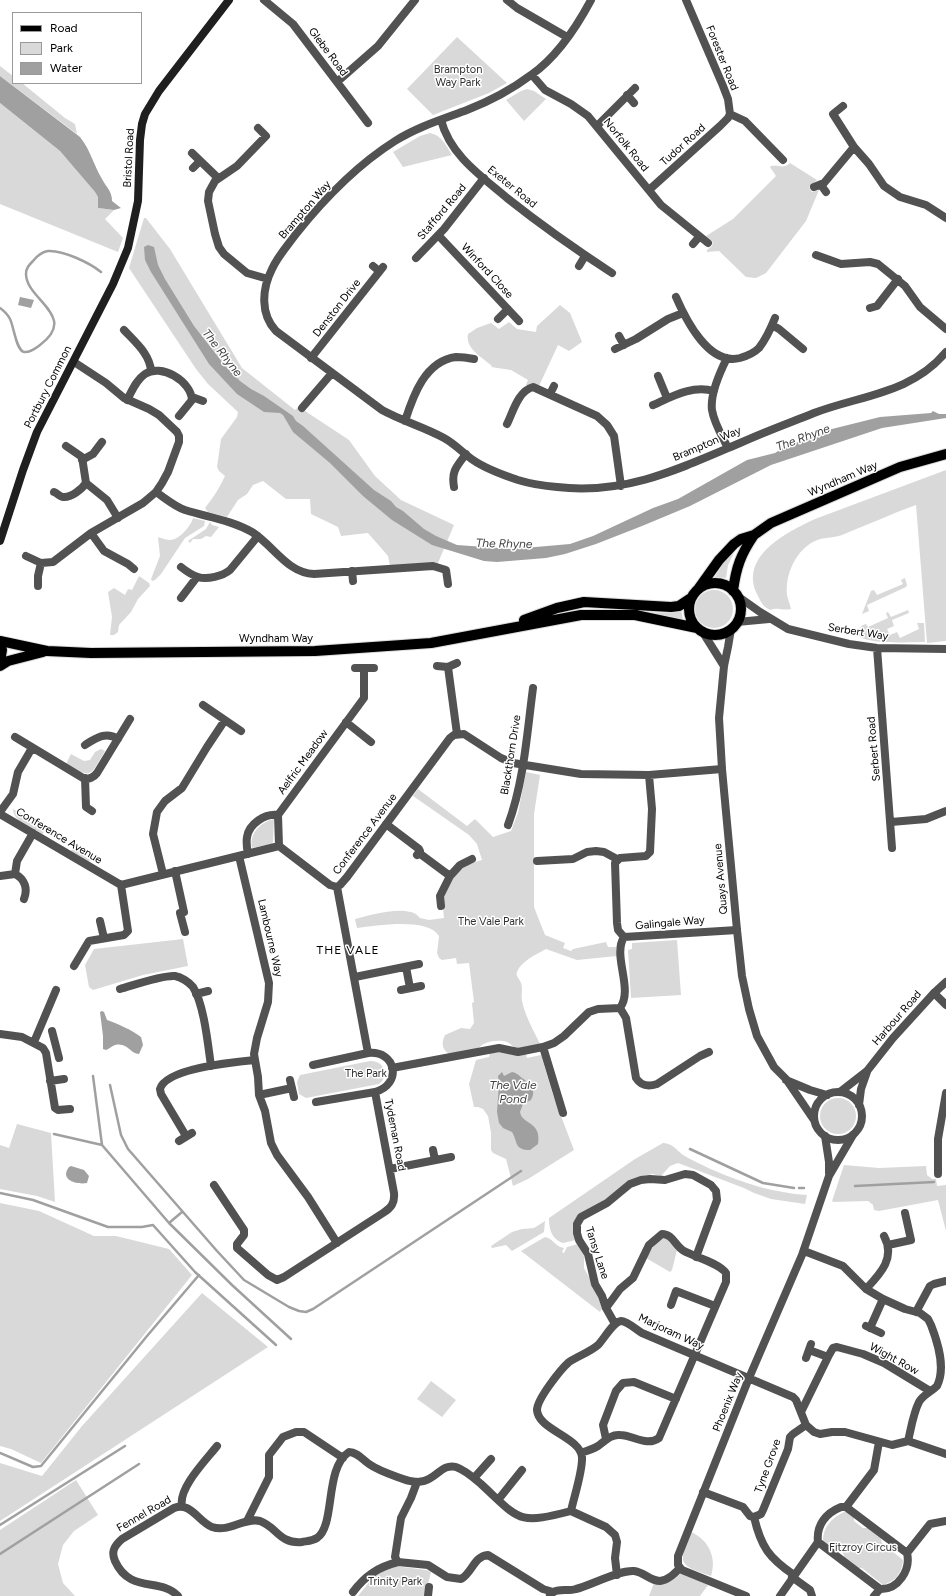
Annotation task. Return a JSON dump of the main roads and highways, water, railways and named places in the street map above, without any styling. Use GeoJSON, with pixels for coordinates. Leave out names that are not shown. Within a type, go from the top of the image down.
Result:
{"type":"FeatureCollection","features":[{"type":"Feature","properties":{"kind":"main road","name":"Bristol Road"},"geometry":{"type":"LineString","coordinates":[[128,248],[138,201],[140,140],[145,114],[159,91],[229,0]]}},
{"type":"Feature","properties":{"kind":"main road","name":"Portbury Common"},"geometry":{"type":"LineString","coordinates":[[0,540],[37,432],[113,284],[128,248]]}},
{"type":"Feature","properties":{"kind":"main road","name":"Wyndham Way"},"geometry":{"type":"LineString","coordinates":[[699,588],[726,551],[741,539],[754,535],[771,523],[900,467],[946,454]]}},
{"type":"Feature","properties":{"kind":"main road","name":"Wyndham Way"},"geometry":{"type":"LineString","coordinates":[[735,593],[737,564],[754,535]]}},
{"type":"Feature","properties":{"kind":"main road"},"geometry":{"type":"LineString","coordinates":[[714,583],[722,584],[735,593],[740,609],[734,625],[718,634],[712,635],[699,629],[691,619],[689,613],[691,598],[699,588],[714,583]]}},
{"type":"Feature","properties":{"kind":"main road","name":"Wyndham Way"},"geometry":{"type":"LineString","coordinates":[[504,628],[557,608],[584,602],[671,607],[679,606],[691,598]]}},
{"type":"Feature","properties":{"kind":"main road","name":"Wyndham Way"},"geometry":{"type":"LineString","coordinates":[[0,642],[47,652],[315,651],[431,642],[581,615],[635,615],[699,629]]}},
{"type":"Feature","properties":{"kind":"main road"},"geometry":{"type":"LineString","coordinates":[[0,642],[2,650],[0,662]]}},
{"type":"Feature","properties":{"kind":"main road","name":"Wyndham Way"},"geometry":{"type":"LineString","coordinates":[[0,666],[8,661],[47,652]]}},
{"type":"Feature","properties":{"kind":"water"},"geometry":{"type":"Polygon","coordinates":[[[0,76],[80,137],[87,147],[110,192],[112,201],[121,208],[114,210],[98,208],[98,197],[95,192],[60,151],[0,103],[0,76]]]}},
{"type":"Feature","properties":{"kind":"water"},"geometry":{"type":"Polygon","coordinates":[[[148,245],[154,247],[158,265],[165,279],[194,326],[226,367],[240,381],[293,416],[296,421],[374,490],[391,501],[396,507],[424,529],[457,545],[513,549],[570,544],[593,536],[653,508],[678,499],[747,460],[775,453],[783,448],[828,430],[880,417],[931,413],[933,411],[939,414],[946,414],[946,418],[882,428],[771,465],[690,506],[596,544],[565,554],[546,558],[497,562],[484,561],[432,545],[392,520],[363,496],[330,463],[293,432],[283,415],[280,413],[264,412],[237,394],[209,364],[151,272],[145,260],[144,247],[148,245]]]}},
{"type":"Feature","properties":{"kind":"water"},"geometry":{"type":"Polygon","coordinates":[[[20,297],[34,300],[31,308],[18,305],[20,297]]]}},
{"type":"Feature","properties":{"kind":"water"},"geometry":{"type":"Polygon","coordinates":[[[100,1012],[104,1012],[107,1020],[125,1027],[141,1037],[143,1045],[139,1054],[123,1045],[115,1045],[106,1050],[103,1049],[100,1012]]]}},
{"type":"Feature","properties":{"kind":"water","name":"The Vale Pond"},"geometry":{"type":"Polygon","coordinates":[[[502,1072],[504,1076],[512,1072],[516,1073],[527,1082],[533,1091],[531,1100],[523,1104],[520,1112],[524,1119],[535,1127],[537,1131],[538,1144],[530,1150],[521,1149],[517,1145],[512,1132],[503,1128],[499,1123],[497,1112],[499,1084],[498,1076],[502,1072]]]}},
{"type":"Feature","properties":{"kind":"water"},"geometry":{"type":"Polygon","coordinates":[[[71,1166],[84,1170],[89,1176],[87,1183],[70,1181],[66,1175],[66,1172],[71,1166]]]}},
{"type":"Feature","properties":{"kind":"waterway"},"geometry":{"type":"LineString","coordinates":[[0,308],[10,319],[17,343],[21,350],[24,352],[31,351],[51,335],[54,325],[53,317],[48,308],[28,283],[26,272],[30,264],[41,253],[54,251],[76,258],[101,272]]}},
{"type":"Feature","properties":{"kind":"waterway"},"geometry":{"type":"LineString","coordinates":[[93,1076],[102,1145],[169,1223],[232,1285],[291,1339]]}},
{"type":"Feature","properties":{"kind":"waterway"},"geometry":{"type":"LineString","coordinates":[[110,1085],[121,1135],[128,1149],[244,1280],[289,1307],[299,1311],[306,1312],[313,1309],[521,1171]]}},
{"type":"Feature","properties":{"kind":"waterway"},"geometry":{"type":"LineString","coordinates":[[54,1134],[102,1145]]}},
{"type":"Feature","properties":{"kind":"waterway"},"geometry":{"type":"LineString","coordinates":[[690,1149],[763,1183],[794,1188]]}},
{"type":"Feature","properties":{"kind":"waterway"},"geometry":{"type":"LineString","coordinates":[[855,1186],[934,1182]]}},
{"type":"Feature","properties":{"kind":"waterway"},"geometry":{"type":"LineString","coordinates":[[799,1188],[804,1188]]}},
{"type":"Feature","properties":{"kind":"waterway"},"geometry":{"type":"LineString","coordinates":[[0,1193],[33,1200],[108,1227],[142,1227],[153,1225],[195,1272],[276,1345]]}},
{"type":"Feature","properties":{"kind":"waterway"},"geometry":{"type":"LineString","coordinates":[[169,1223],[182,1212]]}},
{"type":"Feature","properties":{"kind":"waterway"},"geometry":{"type":"LineString","coordinates":[[0,1453],[33,1467],[41,1466],[199,1275]]}},
{"type":"Feature","properties":{"kind":"waterway"},"geometry":{"type":"LineString","coordinates":[[0,1525],[125,1446]]}},
{"type":"Feature","properties":{"kind":"waterway"},"geometry":{"type":"LineString","coordinates":[[0,1554],[139,1464]]}},
{"type":"Feature","properties":{"kind":"district","name":"THE VALE"},"geometry":{"type":"Point","coordinates":[348,950]}},
{"type":"Feature","properties":{"kind":"park label","name":"Brampton Way Park"},"geometry":{"type":"Point","coordinates":[458,76]}},
{"type":"Feature","properties":{"kind":"park label","name":"The Vale Park"},"geometry":{"type":"Point","coordinates":[491,922]}},
{"type":"Feature","properties":{"kind":"park label","name":"The Park"},"geometry":{"type":"Point","coordinates":[366,1074]}},
{"type":"Feature","properties":{"kind":"park label","name":"Fitzroy Circus"},"geometry":{"type":"Point","coordinates":[863,1548]}},
{"type":"Feature","properties":{"kind":"park label","name":"Trinity Park"},"geometry":{"type":"Point","coordinates":[395,1582]}},
{"type":"Feature","properties":{"kind":"water label","name":"The Rhyne"},"geometry":{"type":"Point","coordinates":[222,353]}},
{"type":"Feature","properties":{"kind":"water label","name":"The Rhyne"},"geometry":{"type":"Point","coordinates":[803,438]}},
{"type":"Feature","properties":{"kind":"water label","name":"The Rhyne"},"geometry":{"type":"Point","coordinates":[504,544]}}]}
